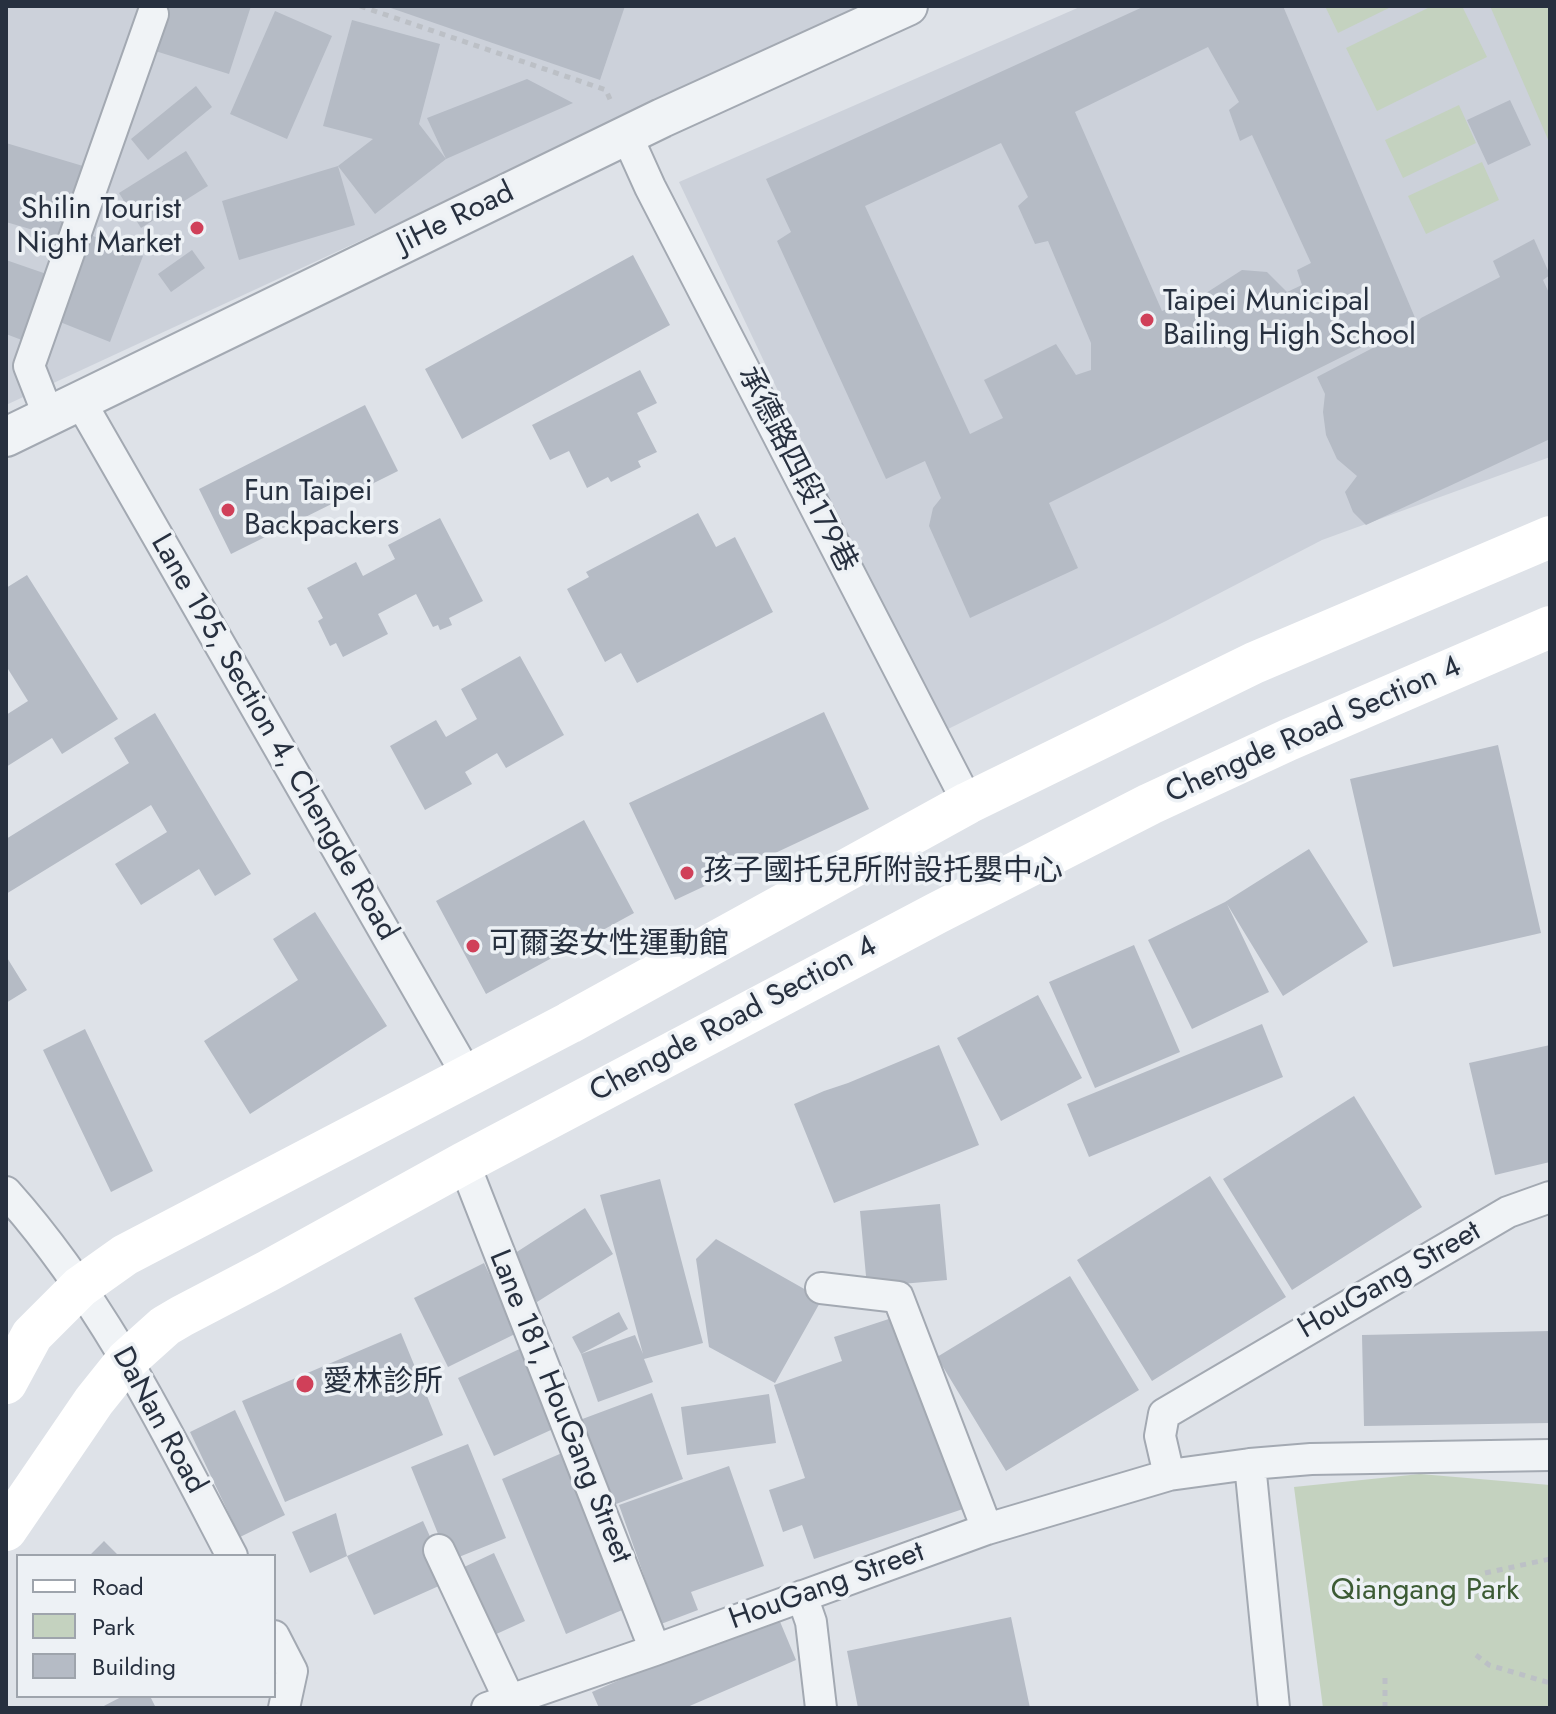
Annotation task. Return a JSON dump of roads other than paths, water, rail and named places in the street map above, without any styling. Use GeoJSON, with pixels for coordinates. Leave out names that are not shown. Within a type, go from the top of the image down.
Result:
{"type":"FeatureCollection","features":[{"type":"Feature","properties":{"kind":"main road"},"geometry":{"type":"LineString","coordinates":[[6,1383],[19,1340],[80,1287],[125,1255],[569,1023],[968,803],[1254,663],[1550,537]]}},
{"type":"Feature","properties":{"kind":"main road","name":"Chengde Road Section 4"},"geometry":{"type":"LineString","coordinates":[[6,1530],[94,1401],[126,1361],[165,1326],[182,1316],[464,1163],[1150,804],[1288,740],[1550,627]]}},
{"type":"Feature","properties":{"kind":"street","name":"JiHe Road"},"geometry":{"type":"LineString","coordinates":[[6,437],[662,118],[908,6]]}},
{"type":"Feature","properties":{"kind":"street","name":"Lane 195, Section 4, Chengde Road"},"geometry":{"type":"LineString","coordinates":[[153,14],[29,366],[64,409],[467,1075]]}},
{"type":"Feature","properties":{"kind":"street","name":"承德路四段179巷"},"geometry":{"type":"LineString","coordinates":[[627,136],[650,187],[968,803]]}},
{"type":"Feature","properties":{"kind":"street","name":"Lane 181, HouGang Street"},"geometry":{"type":"LineString","coordinates":[[464,1163],[655,1650]]}},
{"type":"Feature","properties":{"kind":"street","name":"DaNan Road"},"geometry":{"type":"LineString","coordinates":[[6,1192],[34,1224],[80,1287],[126,1361],[231,1554]]}},
{"type":"Feature","properties":{"kind":"street","name":"HouGang Street"},"geometry":{"type":"LineString","coordinates":[[1169,1475],[1160,1436],[1164,1414],[1508,1212],[1550,1197]]}},
{"type":"Feature","properties":{"kind":"street"},"geometry":{"type":"LineString","coordinates":[[821,1288],[898,1297],[987,1529]]}},
{"type":"Feature","properties":{"kind":"street","name":"HouGang Street"},"geometry":{"type":"LineString","coordinates":[[498,1704],[987,1529],[1169,1475],[1311,1459],[1550,1455]]}},
{"type":"Feature","properties":{"kind":"street"},"geometry":{"type":"LineString","coordinates":[[1250,1464],[1274,1708]]}},
{"type":"Feature","properties":{"kind":"street"},"geometry":{"type":"LineString","coordinates":[[439,1550],[498,1704]]}},
{"type":"Feature","properties":{"kind":"street"},"geometry":{"type":"LineString","coordinates":[[802,1596],[811,1622],[821,1708]]}},
{"type":"Feature","properties":{"kind":"street"},"geometry":{"type":"LineString","coordinates":[[276,1640],[292,1671],[284,1708]]}},
{"type":"Feature","properties":{"kind":"place","name":"Shilin Tourist Night Market"},"geometry":{"type":"Point","coordinates":[197,228]}},
{"type":"Feature","properties":{"kind":"place","name":"Taipei Municipal Bailing High School"},"geometry":{"type":"Point","coordinates":[1147,320]}},
{"type":"Feature","properties":{"kind":"place","name":"Fun Taipei Backpackers"},"geometry":{"type":"Point","coordinates":[228,510]}},
{"type":"Feature","properties":{"kind":"place","name":"孩子國托兒所附設托嬰中心"},"geometry":{"type":"Point","coordinates":[687,873]}},
{"type":"Feature","properties":{"kind":"place","name":"可爾姿女性運動館"},"geometry":{"type":"Point","coordinates":[473,946]}},
{"type":"Feature","properties":{"kind":"place","name":"愛林診所"},"geometry":{"type":"Point","coordinates":[305,1384]}},
{"type":"Feature","properties":{"kind":"park label","name":"Qiangang Park"},"geometry":{"type":"Point","coordinates":[1425,1592]}}]}
